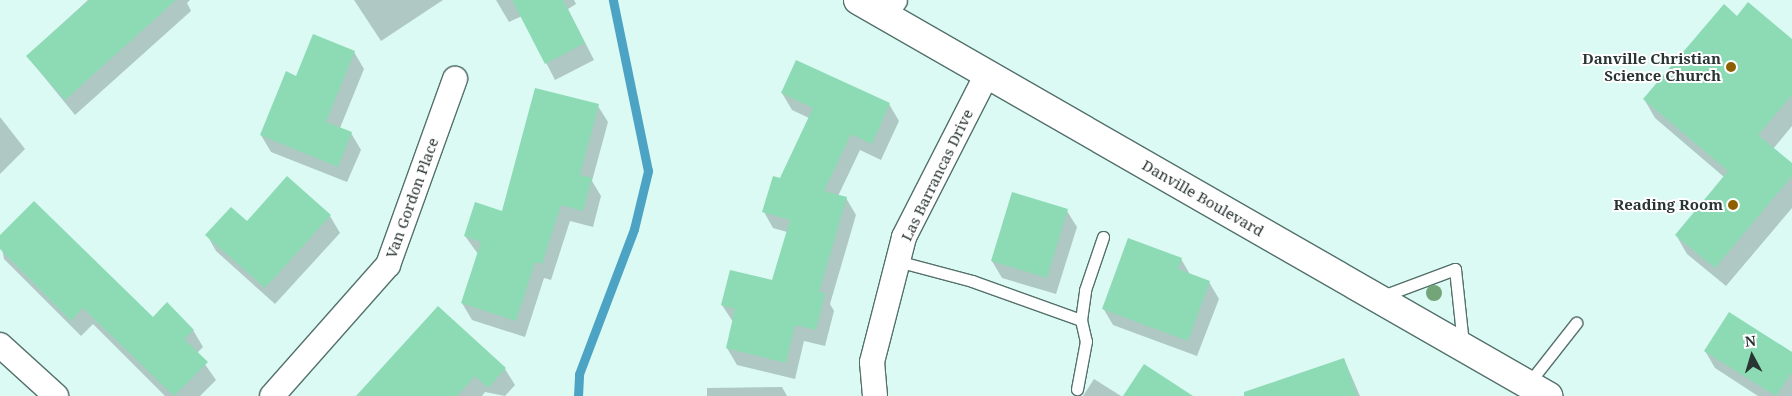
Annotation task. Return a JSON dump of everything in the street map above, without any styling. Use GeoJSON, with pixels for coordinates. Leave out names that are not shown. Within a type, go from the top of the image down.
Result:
{"type":"FeatureCollection","features":[{"type":"Feature","properties":{"kind":"main road","name":"Danville Boulevard"},"geometry":{"type":"LineString","coordinates":[[858,0],[890,6],[987,74],[1538,390]]}},
{"type":"Feature","properties":{"kind":"street","name":"Las Barrancas Drive"},"geometry":{"type":"LineString","coordinates":[[874,396],[872,362],[904,237],[987,74]]}},
{"type":"Feature","properties":{"kind":"street","name":"Van Gordon Place"},"geometry":{"type":"LineString","coordinates":[[272,396],[388,265],[455,80]]}},
{"type":"Feature","properties":{"kind":"street"},"geometry":{"type":"LineString","coordinates":[[0,345],[56,396]]}},
{"type":"Feature","properties":{"kind":"lane"},"geometry":{"type":"LineString","coordinates":[[1077,389],[1086,342],[1082,320],[1085,290],[1103,237]]}},
{"type":"Feature","properties":{"kind":"lane"},"geometry":{"type":"LineString","coordinates":[[897,261],[972,281],[1082,320]]}},
{"type":"Feature","properties":{"kind":"lane"},"geometry":{"type":"LineString","coordinates":[[1378,298],[1455,269],[1464,347]]}},
{"type":"Feature","properties":{"kind":"lane"},"geometry":{"type":"LineString","coordinates":[[1538,390],[1576,323]]}},
{"type":"Feature","properties":{"kind":"building"},"geometry":{"type":"Polygon","coordinates":[[[89,0],[176,0],[65,100],[26,56],[89,0]]]}},
{"type":"Feature","properties":{"kind":"building"},"geometry":{"type":"Polygon","coordinates":[[[512,0],[563,0],[585,43],[545,64],[512,0]]]}},
{"type":"Feature","properties":{"kind":"building","name":"Danville Christian Science Church"},"geometry":{"type":"Polygon","coordinates":[[[1748,2],[1792,39],[1792,95],[1758,135],[1792,163],[1792,176],[1715,268],[1675,235],[1728,171],[1643,99],[1724,4],[1737,16],[1748,2]]]}},
{"type":"Feature","properties":{"kind":"building"},"geometry":{"type":"Polygon","coordinates":[[[313,34],[355,51],[326,122],[352,132],[338,167],[260,135],[286,71],[296,76],[313,34]]]}},
{"type":"Feature","properties":{"kind":"building"},"geometry":{"type":"Polygon","coordinates":[[[796,60],[890,103],[872,144],[851,134],[824,191],[847,197],[819,292],[825,293],[816,330],[795,325],[786,363],[726,348],[735,309],[721,305],[730,270],[772,280],[790,220],[762,212],[773,176],[780,178],[813,108],[781,93],[796,60]]]}},
{"type":"Feature","properties":{"kind":"building"},"geometry":{"type":"Polygon","coordinates":[[[535,88],[599,104],[580,175],[592,178],[583,211],[561,205],[542,264],[535,262],[516,321],[461,303],[481,242],[464,236],[475,202],[502,211],[535,88]]]}},
{"type":"Feature","properties":{"kind":"building"},"geometry":{"type":"Polygon","coordinates":[[[287,176],[331,215],[265,288],[205,235],[231,207],[247,221],[287,176]]]}},
{"type":"Feature","properties":{"kind":"building"},"geometry":{"type":"Polygon","coordinates":[[[1012,192],[1068,209],[1047,278],[991,261],[1012,192]]]}},
{"type":"Feature","properties":{"kind":"building"},"geometry":{"type":"Polygon","coordinates":[[[34,201],[153,317],[167,302],[194,330],[184,339],[208,362],[174,396],[83,308],[71,321],[0,249],[0,235],[34,201]]]}},
{"type":"Feature","properties":{"kind":"building"},"geometry":{"type":"Polygon","coordinates":[[[1128,238],[1182,258],[1178,269],[1210,281],[1188,341],[1102,309],[1128,238]]]}},
{"type":"Feature","properties":{"kind":"building"},"geometry":{"type":"Polygon","coordinates":[[[438,306],[506,368],[488,388],[475,376],[457,396],[356,396],[438,306]]]}},
{"type":"Feature","properties":{"kind":"building"},"geometry":{"type":"Polygon","coordinates":[[[1729,312],[1792,352],[1792,372],[1776,396],[1704,351],[1729,312]]]}},
{"type":"Feature","properties":{"kind":"building"},"geometry":{"type":"Polygon","coordinates":[[[1344,358],[1357,396],[1244,396],[1244,392],[1344,358]]]}},
{"type":"Feature","properties":{"kind":"building"},"geometry":{"type":"Polygon","coordinates":[[[1144,364],[1193,396],[1123,396],[1144,364]]]}},
{"type":"Feature","properties":{"kind":"waterway"},"geometry":{"type":"LineString","coordinates":[[578,396],[579,374],[634,229],[648,171],[613,0]]}},
{"type":"Feature","properties":{"kind":"place","name":"Danville Christian Science Church"},"geometry":{"type":"Point","coordinates":[1731,67]}},
{"type":"Feature","properties":{"kind":"place","name":"Reading Room"},"geometry":{"type":"Point","coordinates":[1733,205]}}]}
